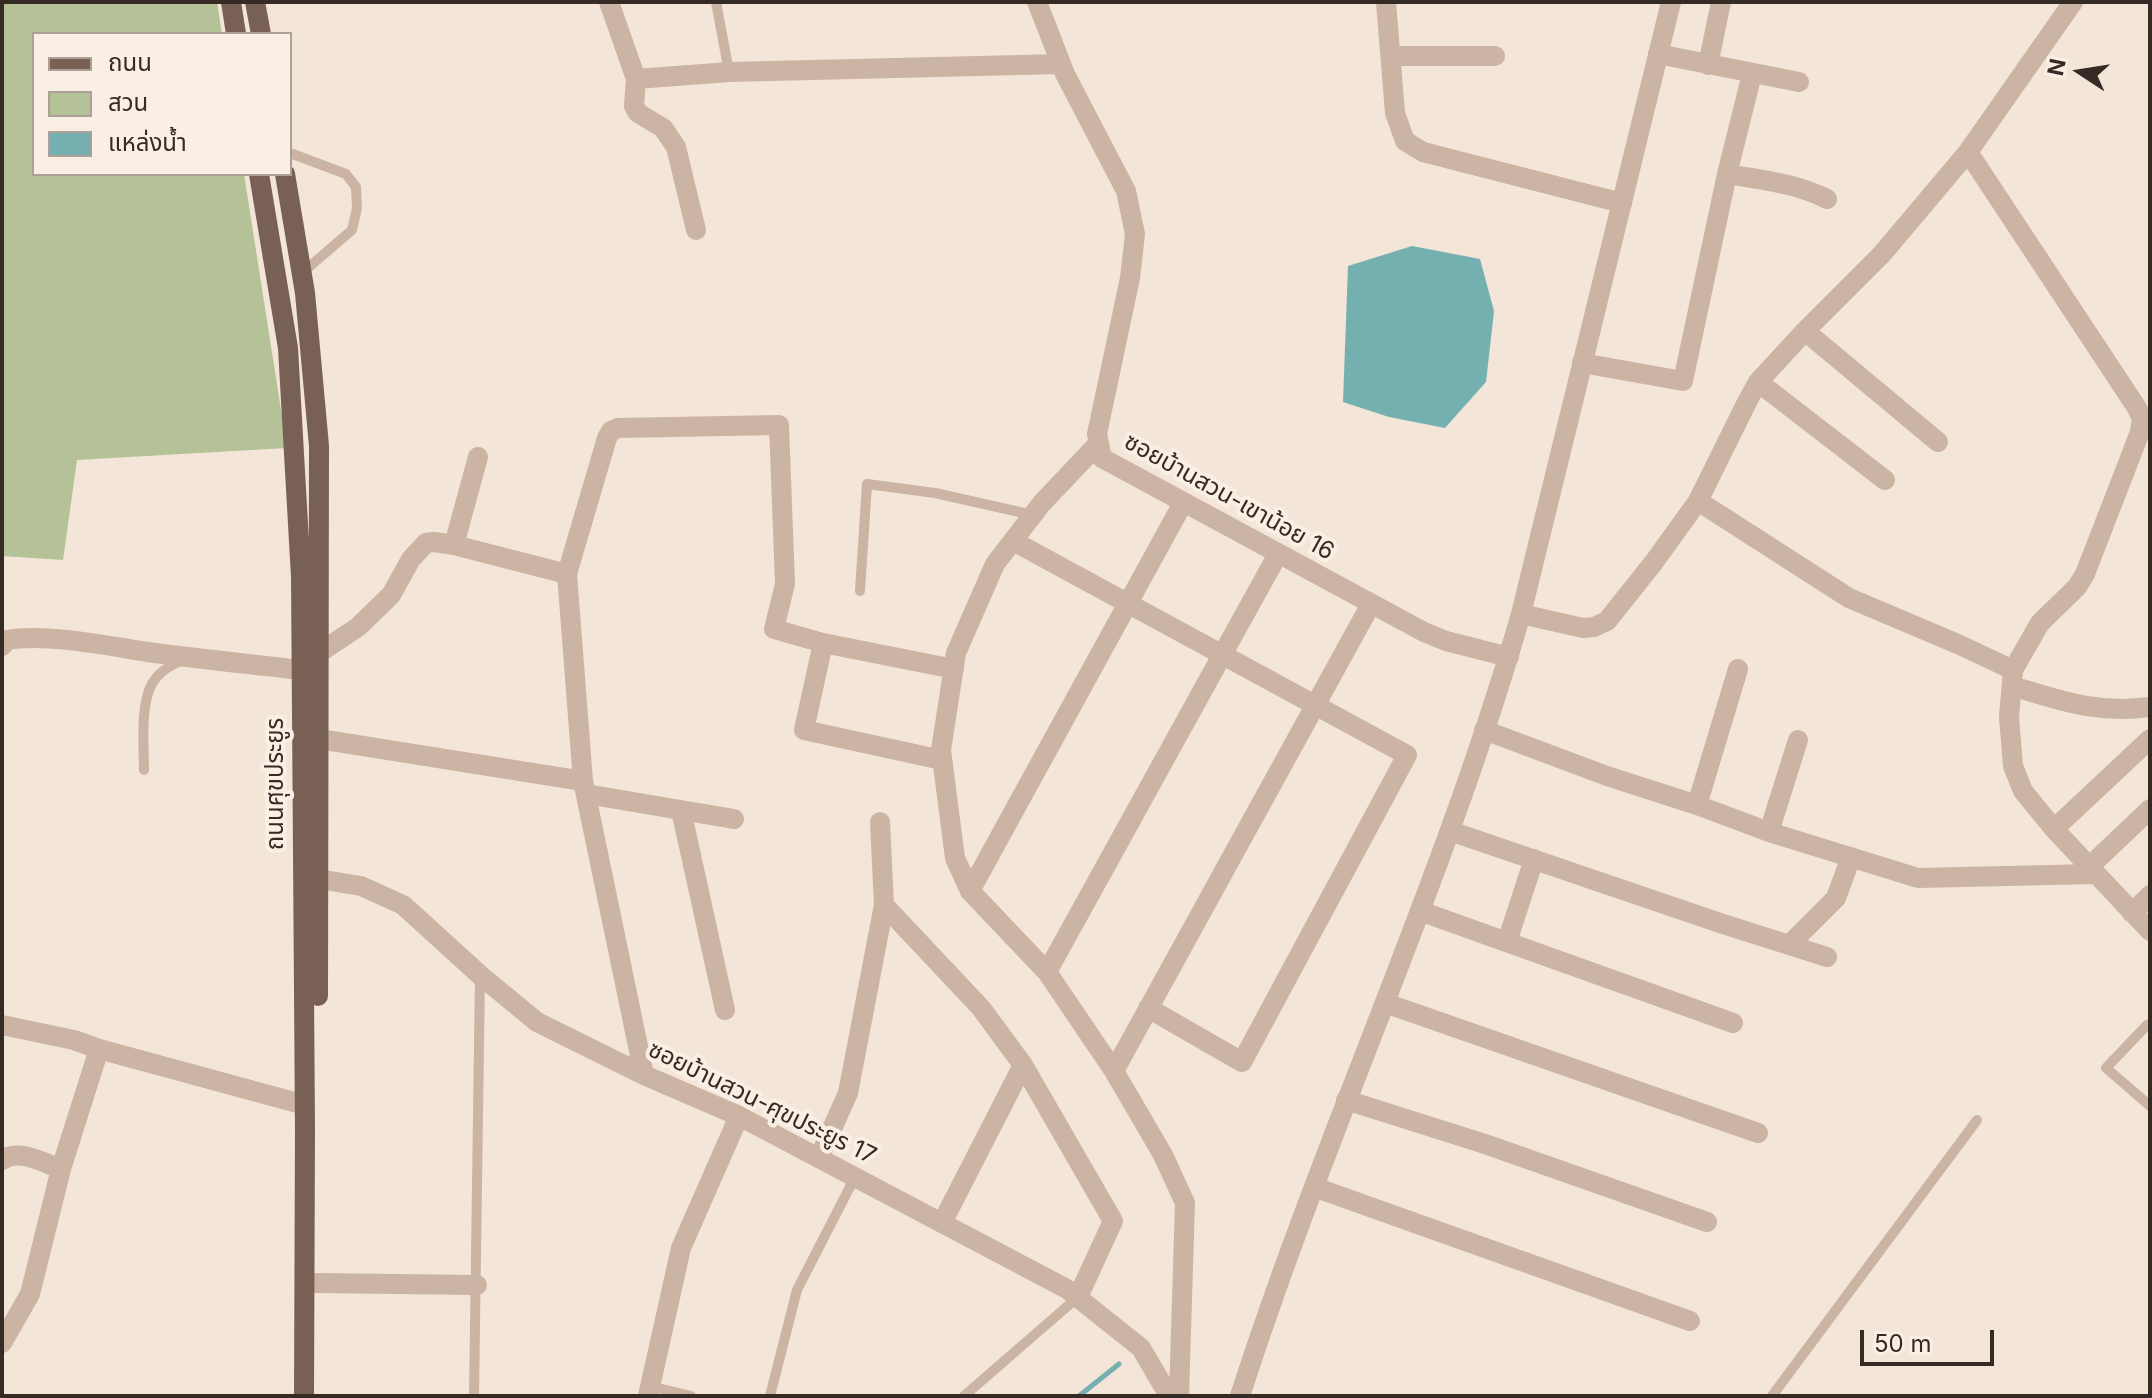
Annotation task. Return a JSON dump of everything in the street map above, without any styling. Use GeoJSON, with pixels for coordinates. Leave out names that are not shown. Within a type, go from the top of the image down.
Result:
{"type":"FeatureCollection","features":[{"type":"Feature","properties":{"kind":"main road"},"geometry":{"type":"LineString","coordinates":[[231,2],[236,32]]}},
{"type":"Feature","properties":{"kind":"main road"},"geometry":{"type":"LineString","coordinates":[[255,2],[261,32]]}},
{"type":"Feature","properties":{"kind":"main road","name":"ถนนศุขประยูร"},"geometry":{"type":"LineString","coordinates":[[259,176],[288,348],[301,577],[304,1396]]}},
{"type":"Feature","properties":{"kind":"main road","name":"ถนนศุขประยูร"},"geometry":{"type":"LineString","coordinates":[[285,176],[302,274],[319,446],[316,1396]]}},
{"type":"Feature","properties":{"kind":"street"},"geometry":{"type":"LineString","coordinates":[[609,2],[636,79],[634,106],[638,113],[663,128],[676,147],[696,230]]}},
{"type":"Feature","properties":{"kind":"street","name":"ซอยบ้านสวน-เขาน้อย 16"},"geometry":{"type":"LineString","coordinates":[[1037,2],[1061,64],[1126,191],[1135,234],[1130,278],[1097,434],[1102,458],[1424,632],[1446,641],[1509,657]]}},
{"type":"Feature","properties":{"kind":"street"},"geometry":{"type":"LineString","coordinates":[[1386,2],[1395,113],[1405,141],[1423,152],[1622,203]]}},
{"type":"Feature","properties":{"kind":"street"},"geometry":{"type":"LineString","coordinates":[[1240,1396],[1264,1321],[1346,1100],[1450,831],[1509,657],[1671,2]]}},
{"type":"Feature","properties":{"kind":"street"},"geometry":{"type":"LineString","coordinates":[[1708,65],[1721,2]]}},
{"type":"Feature","properties":{"kind":"street"},"geometry":{"type":"LineString","coordinates":[[1521,614],[1583,628],[1607,621],[1698,501],[1758,382],[1882,254],[1968,152],[2073,2]]}},
{"type":"Feature","properties":{"kind":"street"},"geometry":{"type":"LineString","coordinates":[[1658,54],[1799,82]]}},
{"type":"Feature","properties":{"kind":"street"},"geometry":{"type":"LineString","coordinates":[[1391,56],[1495,56]]}},
{"type":"Feature","properties":{"kind":"street"},"geometry":{"type":"LineString","coordinates":[[636,79],[729,72],[1061,64]]}},
{"type":"Feature","properties":{"kind":"street"},"geometry":{"type":"LineString","coordinates":[[1582,363],[1683,381],[1727,174],[1752,74]]}},
{"type":"Feature","properties":{"kind":"street"},"geometry":{"type":"LineString","coordinates":[[1968,152],[2142,419],[2140,432],[2085,574],[2077,587],[2040,623],[2012,678],[2009,717],[2013,766],[2023,791],[2092,871],[2150,931]]}},
{"type":"Feature","properties":{"kind":"street"},"geometry":{"type":"LineString","coordinates":[[1727,174],[1790,185],[1827,199]]}},
{"type":"Feature","properties":{"kind":"street"},"geometry":{"type":"LineString","coordinates":[[1805,331],[1938,442]]}},
{"type":"Feature","properties":{"kind":"street"},"geometry":{"type":"LineString","coordinates":[[1758,382],[1885,480]]}},
{"type":"Feature","properties":{"kind":"street"},"geometry":{"type":"LineString","coordinates":[[644,1075],[584,788],[567,574],[611,431],[618,428],[779,425],[785,584],[774,629],[823,643],[954,669]]}},
{"type":"Feature","properties":{"kind":"street"},"geometry":{"type":"LineString","coordinates":[[1099,443],[1033,515],[995,564],[956,653],[941,750],[955,858],[970,891],[1047,972],[1114,1071],[1163,1155],[1185,1203],[1179,1396]]}},
{"type":"Feature","properties":{"kind":"street"},"geometry":{"type":"LineString","coordinates":[[454,545],[478,457]]}},
{"type":"Feature","properties":{"kind":"street"},"geometry":{"type":"LineString","coordinates":[[1698,501],[1849,598],[1960,645],[2012,678],[2076,706],[2107,710],[2150,707]]}},
{"type":"Feature","properties":{"kind":"street"},"geometry":{"type":"LineString","coordinates":[[970,891],[1183,503]]}},
{"type":"Feature","properties":{"kind":"street"},"geometry":{"type":"LineString","coordinates":[[1013,541],[1407,755],[1242,1062],[1148,1008]]}},
{"type":"Feature","properties":{"kind":"street"},"geometry":{"type":"LineString","coordinates":[[319,653],[358,627],[391,595],[411,559],[426,543],[454,545],[567,574]]}},
{"type":"Feature","properties":{"kind":"street"},"geometry":{"type":"LineString","coordinates":[[1047,972],[1278,554]]}},
{"type":"Feature","properties":{"kind":"street"},"geometry":{"type":"LineString","coordinates":[[1114,1071],[1371,604]]}},
{"type":"Feature","properties":{"kind":"street"},"geometry":{"type":"LineString","coordinates":[[2,646],[7,640],[23,637],[301,670]]}},
{"type":"Feature","properties":{"kind":"street"},"geometry":{"type":"LineString","coordinates":[[823,643],[804,730],[942,760]]}},
{"type":"Feature","properties":{"kind":"street"},"geometry":{"type":"LineString","coordinates":[[1697,805],[1738,669]]}},
{"type":"Feature","properties":{"kind":"street"},"geometry":{"type":"LineString","coordinates":[[1484,730],[1769,832],[1918,878],[2092,871],[2150,809]]}},
{"type":"Feature","properties":{"kind":"street"},"geometry":{"type":"LineString","coordinates":[[319,739],[734,819]]}},
{"type":"Feature","properties":{"kind":"street"},"geometry":{"type":"LineString","coordinates":[[2054,829],[2150,739]]}},
{"type":"Feature","properties":{"kind":"street"},"geometry":{"type":"LineString","coordinates":[[1769,832],[1798,740]]}},
{"type":"Feature","properties":{"kind":"street"},"geometry":{"type":"LineString","coordinates":[[681,810],[725,1010]]}},
{"type":"Feature","properties":{"kind":"street"},"geometry":{"type":"LineString","coordinates":[[819,1158],[848,1093],[884,905],[880,822]]}},
{"type":"Feature","properties":{"kind":"street"},"geometry":{"type":"LineString","coordinates":[[1450,831],[1827,957]]}},
{"type":"Feature","properties":{"kind":"street"},"geometry":{"type":"LineString","coordinates":[[1789,945],[1836,898],[1851,857]]}},
{"type":"Feature","properties":{"kind":"street"},"geometry":{"type":"LineString","coordinates":[[1507,942],[1534,859]]}},
{"type":"Feature","properties":{"kind":"street","name":"ซอยบ้านสวน-ศุขประยูร 17"},"geometry":{"type":"LineString","coordinates":[[318,879],[361,886],[403,905],[537,1022],[644,1075],[739,1116],[1067,1289],[1141,1348],[1169,1396]]}},
{"type":"Feature","properties":{"kind":"street"},"geometry":{"type":"LineString","coordinates":[[2132,913],[2150,895]]}},
{"type":"Feature","properties":{"kind":"street"},"geometry":{"type":"LineString","coordinates":[[884,905],[981,1008],[1023,1065],[1113,1221],[1078,1297]]}},
{"type":"Feature","properties":{"kind":"street"},"geometry":{"type":"LineString","coordinates":[[1420,911],[1733,1023]]}},
{"type":"Feature","properties":{"kind":"street"},"geometry":{"type":"LineString","coordinates":[[1385,1003],[1758,1133]]}},
{"type":"Feature","properties":{"kind":"street"},"geometry":{"type":"LineString","coordinates":[[2,1025],[74,1040],[305,1105]]}},
{"type":"Feature","properties":{"kind":"street"},"geometry":{"type":"LineString","coordinates":[[2,1343],[30,1294],[61,1169],[99,1049]]}},
{"type":"Feature","properties":{"kind":"street"},"geometry":{"type":"LineString","coordinates":[[942,1223],[1023,1065]]}},
{"type":"Feature","properties":{"kind":"street"},"geometry":{"type":"LineString","coordinates":[[1346,1100],[1485,1144],[1707,1222]]}},
{"type":"Feature","properties":{"kind":"street"},"geometry":{"type":"LineString","coordinates":[[649,1391],[681,1248],[739,1116]]}},
{"type":"Feature","properties":{"kind":"street"},"geometry":{"type":"LineString","coordinates":[[2,1160],[21,1155],[61,1169]]}},
{"type":"Feature","properties":{"kind":"street"},"geometry":{"type":"LineString","coordinates":[[1314,1187],[1690,1321]]}},
{"type":"Feature","properties":{"kind":"street"},"geometry":{"type":"LineString","coordinates":[[316,1283],[477,1285]]}},
{"type":"Feature","properties":{"kind":"street"},"geometry":{"type":"LineString","coordinates":[[2,1308],[23,1308]]}},
{"type":"Feature","properties":{"kind":"lane"},"geometry":{"type":"LineString","coordinates":[[716,2],[729,72]]}},
{"type":"Feature","properties":{"kind":"lane"},"geometry":{"type":"LineString","coordinates":[[292,154],[346,174],[356,187],[357,208],[352,230],[302,274]]}},
{"type":"Feature","properties":{"kind":"lane"},"geometry":{"type":"LineString","coordinates":[[860,591],[867,484],[935,493],[1033,515]]}},
{"type":"Feature","properties":{"kind":"lane"},"geometry":{"type":"LineString","coordinates":[[144,770],[146,697],[155,679],[166,668],[187,657]]}},
{"type":"Feature","properties":{"kind":"lane"},"geometry":{"type":"LineString","coordinates":[[474,1396],[480,975]]}},
{"type":"Feature","properties":{"kind":"lane"},"geometry":{"type":"LineString","coordinates":[[2150,1027],[2147,1025],[2106,1068],[2150,1106]]}},
{"type":"Feature","properties":{"kind":"lane"},"geometry":{"type":"LineString","coordinates":[[1772,1396],[1977,1120]]}},
{"type":"Feature","properties":{"kind":"lane"},"geometry":{"type":"LineString","coordinates":[[770,1396],[797,1290],[855,1177]]}},
{"type":"Feature","properties":{"kind":"lane"},"geometry":{"type":"LineString","coordinates":[[964,1396],[1078,1297]]}},
{"type":"Feature","properties":{"kind":"lane"},"geometry":{"type":"LineString","coordinates":[[649,1391],[691,1396]]}},
{"type":"Feature","properties":{"kind":"green space"},"geometry":{"type":"Polygon","coordinates":[[[2,2],[217,2],[222,32],[32,32],[32,176],[244,176],[287,448],[77,460],[63,560],[2,556],[2,2]]]}},
{"type":"Feature","properties":{"kind":"water"},"geometry":{"type":"Polygon","coordinates":[[[1412,246],[1480,259],[1494,311],[1486,382],[1445,428],[1389,417],[1343,402],[1348,266],[1412,246]]]}},
{"type":"Feature","properties":{"kind":"waterway"},"geometry":{"type":"LineString","coordinates":[[1079,1396],[1119,1364]]}}]}
